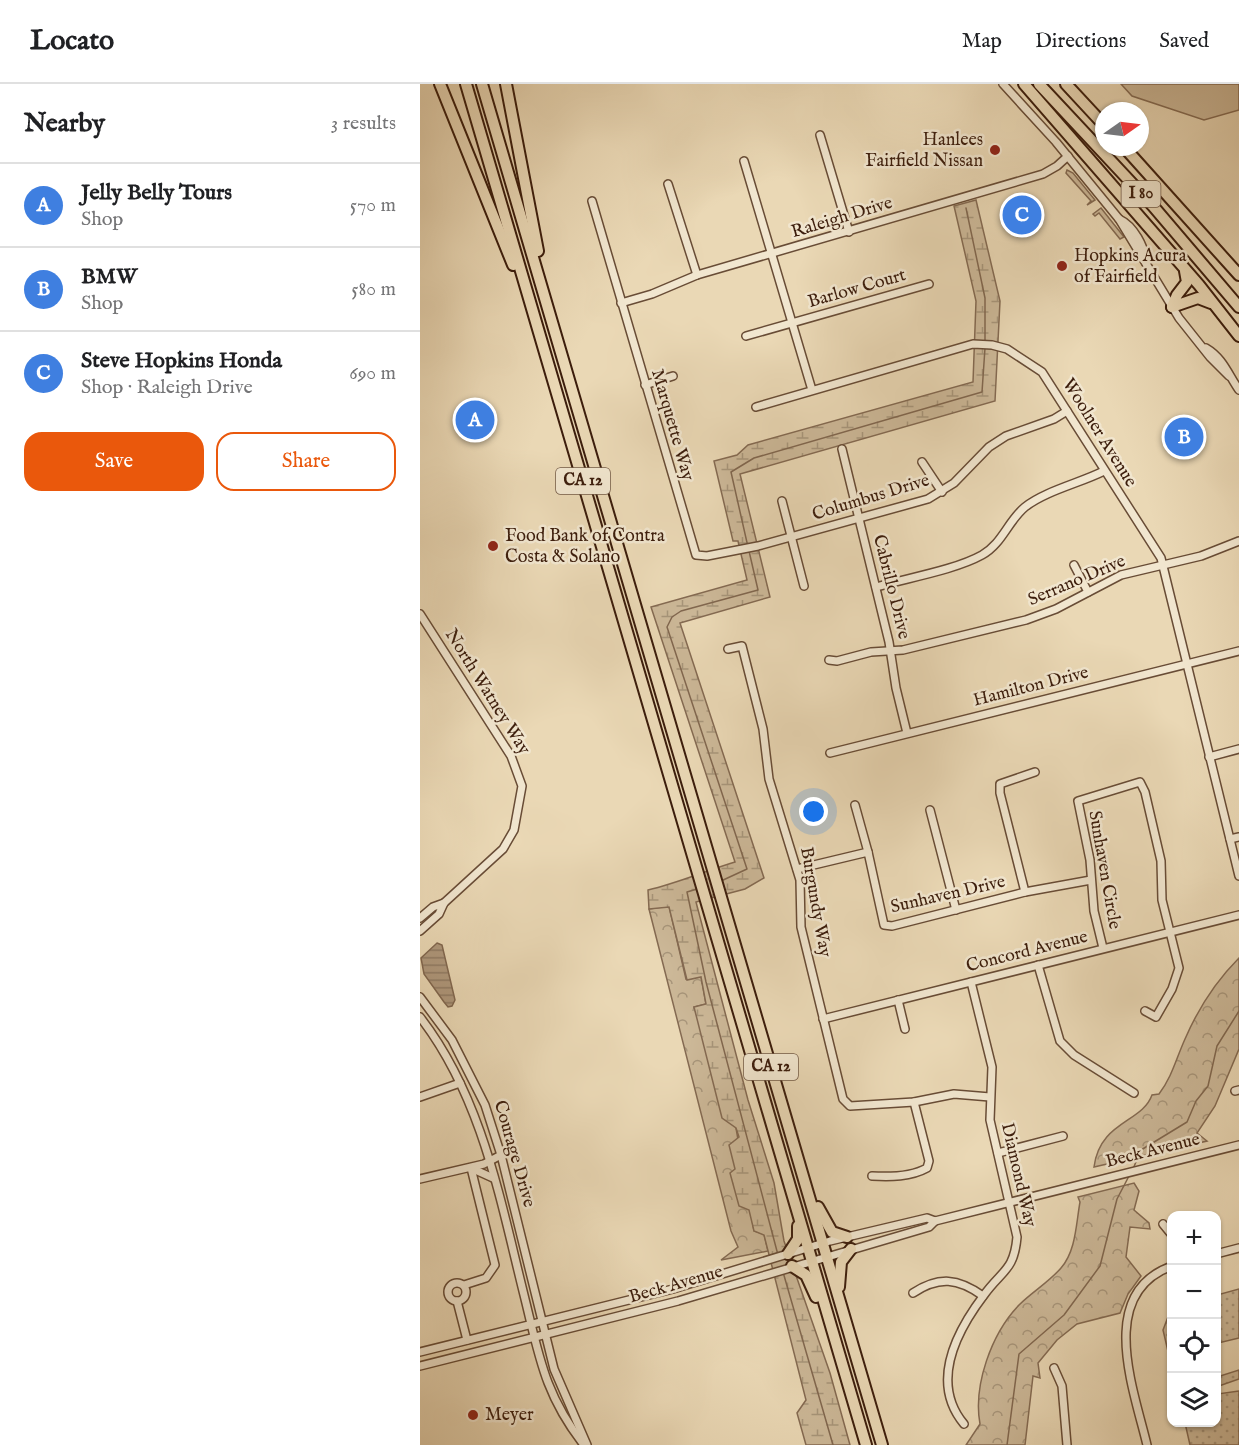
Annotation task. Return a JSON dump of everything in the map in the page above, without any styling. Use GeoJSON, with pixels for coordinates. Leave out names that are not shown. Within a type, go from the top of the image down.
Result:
{"type":"FeatureCollection","features":[{"type":"Feature","properties":{"kind":"highway"},"geometry":{"type":"LineString","coordinates":[[440,84],[492,211],[523,296],[538,326]]}},
{"type":"Feature","properties":{"kind":"highway","name":"CA 12"},"geometry":{"type":"LineString","coordinates":[[466,84],[867,1445]]}},
{"type":"Feature","properties":{"kind":"highway","name":"CA 12"},"geometry":{"type":"LineString","coordinates":[[482,84],[882,1445]]}},
{"type":"Feature","properties":{"kind":"highway"},"geometry":{"type":"LineString","coordinates":[[506,84],[543,293]]}},
{"type":"Feature","properties":{"kind":"highway"},"geometry":{"type":"LineString","coordinates":[[1024,84],[1182,266],[1239,336]]}},
{"type":"Feature","properties":{"kind":"highway","name":"I 80"},"geometry":{"type":"LineString","coordinates":[[1039,84],[1153,206],[1239,308]]}},
{"type":"Feature","properties":{"kind":"highway"},"geometry":{"type":"LineString","coordinates":[[1066,84],[1095,115]]}},
{"type":"Feature","properties":{"kind":"highway","name":"I 80"},"geometry":{"type":"LineString","coordinates":[[1132,156],[1239,275]]}},
{"type":"Feature","properties":{"kind":"highway"},"geometry":{"type":"LineString","coordinates":[[1172,307],[1177,295],[1187,282],[1182,266]]}},
{"type":"Feature","properties":{"kind":"highway"},"geometry":{"type":"LineString","coordinates":[[1172,307],[1198,298],[1215,305]]}},
{"type":"Feature","properties":{"kind":"highway"},"geometry":{"type":"LineString","coordinates":[[795,1144],[826,1225],[832,1232],[847,1237]]}},
{"type":"Feature","properties":{"kind":"highway"},"geometry":{"type":"LineString","coordinates":[[788,1254],[798,1239],[799,1217]]}},
{"type":"Feature","properties":{"kind":"highway"},"geometry":{"type":"LineString","coordinates":[[839,1299],[839,1270],[851,1249]]}},
{"type":"Feature","properties":{"kind":"highway"},"geometry":{"type":"LineString","coordinates":[[792,1266],[806,1275],[837,1344]]}},
{"type":"Feature","properties":{"kind":"street"},"geometry":{"type":"LineString","coordinates":[[1003,84],[1068,156],[1119,219],[1127,222],[1145,253],[1146,263],[1172,307],[1210,357],[1239,390]]}},
{"type":"Feature","properties":{"kind":"street"},"geometry":{"type":"LineString","coordinates":[[820,135],[849,232]]}},
{"type":"Feature","properties":{"kind":"street","name":"Raleigh Drive"},"geometry":{"type":"LineString","coordinates":[[621,303],[652,294],[697,275],[1043,174],[1068,156]]}},
{"type":"Feature","properties":{"kind":"street"},"geometry":{"type":"LineString","coordinates":[[744,161],[812,390]]}},
{"type":"Feature","properties":{"kind":"street"},"geometry":{"type":"LineString","coordinates":[[668,184],[697,275]]}},
{"type":"Feature","properties":{"kind":"street","name":"Marquette Way"},"geometry":{"type":"LineString","coordinates":[[592,201],[696,555]]}},
{"type":"Feature","properties":{"kind":"street","name":"Barlow Court"},"geometry":{"type":"LineString","coordinates":[[746,336],[929,284]]}},
{"type":"Feature","properties":{"kind":"street","name":"Woolner Avenue"},"geometry":{"type":"LineString","coordinates":[[756,408],[973,344],[998,347],[1042,372],[1158,552],[1239,876]]}},
{"type":"Feature","properties":{"kind":"street"},"geometry":{"type":"LineString","coordinates":[[645,385],[673,376]]}},
{"type":"Feature","properties":{"kind":"street","name":"Columbus Drive"},"geometry":{"type":"LineString","coordinates":[[696,555],[707,556],[758,546],[909,505],[942,492],[989,447],[1006,436],[1054,419],[1067,411]]}},
{"type":"Feature","properties":{"kind":"street","name":"Cabrillo Drive"},"geometry":{"type":"LineString","coordinates":[[842,449],[891,650],[896,688],[907,733]]}},
{"type":"Feature","properties":{"kind":"street"},"geometry":{"type":"LineString","coordinates":[[922,462],[942,492]]}},
{"type":"Feature","properties":{"kind":"street"},"geometry":{"type":"LineString","coordinates":[[876,586],[979,556],[999,541],[1016,515],[1034,501],[1104,471]]}},
{"type":"Feature","properties":{"kind":"street"},"geometry":{"type":"LineString","coordinates":[[782,501],[804,586]]}},
{"type":"Feature","properties":{"kind":"street","name":"Serrano Drive"},"geometry":{"type":"LineString","coordinates":[[829,660],[837,661],[871,651],[891,650],[1026,620],[1056,609],[1121,575],[1201,556],[1239,541]]}},
{"type":"Feature","properties":{"kind":"street"},"geometry":{"type":"LineString","coordinates":[[1074,565],[1088,592]]}},
{"type":"Feature","properties":{"kind":"street","name":"North Watney Way"},"geometry":{"type":"LineString","coordinates":[[420,614],[512,756],[522,786],[514,830],[503,849],[444,903],[433,907],[420,918]]}},
{"type":"Feature","properties":{"kind":"street","name":"Burgundy Way"},"geometry":{"type":"LineString","coordinates":[[728,649],[742,646],[763,729],[769,779],[797,869],[801,927],[846,1105],[914,1102],[954,1094],[990,1097]]}},
{"type":"Feature","properties":{"kind":"street","name":"Hamilton Drive"},"geometry":{"type":"LineString","coordinates":[[830,753],[1239,651]]}},
{"type":"Feature","properties":{"kind":"street"},"geometry":{"type":"LineString","coordinates":[[1209,757],[1239,749]]}},
{"type":"Feature","properties":{"kind":"street"},"geometry":{"type":"LineString","coordinates":[[1025,892],[1000,793],[1000,784],[1035,772]]}},
{"type":"Feature","properties":{"kind":"street","name":"Sunhaven Circle"},"geometry":{"type":"LineString","coordinates":[[1103,948],[1094,911],[1090,860],[1078,801],[1140,782],[1145,792],[1161,861],[1162,900],[1171,932]]}},
{"type":"Feature","properties":{"kind":"street"},"geometry":{"type":"LineString","coordinates":[[797,869],[868,852],[855,805]]}},
{"type":"Feature","properties":{"kind":"street"},"geometry":{"type":"LineString","coordinates":[[930,810],[956,910]]}},
{"type":"Feature","properties":{"kind":"street"},"geometry":{"type":"LineString","coordinates":[[1230,839],[1239,837]]}},
{"type":"Feature","properties":{"kind":"street","name":"Sunhaven Drive"},"geometry":{"type":"LineString","coordinates":[[868,852],[884,925],[892,926],[1025,892],[1091,880]]}},
{"type":"Feature","properties":{"kind":"street","name":"North Watney Way"},"geometry":{"type":"LineString","coordinates":[[420,931],[439,914],[444,903]]}},
{"type":"Feature","properties":{"kind":"street","name":"Concord Avenue"},"geometry":{"type":"LineString","coordinates":[[824,1019],[1239,915]]}},
{"type":"Feature","properties":{"kind":"street"},"geometry":{"type":"LineString","coordinates":[[1145,1011],[1156,1017],[1176,980],[1178,956],[1171,932]]}},
{"type":"Feature","properties":{"kind":"street"},"geometry":{"type":"LineString","coordinates":[[1038,965],[1060,1041],[1074,1055],[1134,1093]]}},
{"type":"Feature","properties":{"kind":"street","name":"Diamond Way"},"geometry":{"type":"LineString","coordinates":[[964,1424],[953,1410],[946,1382],[953,1352],[968,1318],[1016,1256],[1017,1237],[990,1120],[992,1067],[971,982]]}},
{"type":"Feature","properties":{"kind":"street","name":"Courage Drive"},"geometry":{"type":"LineString","coordinates":[[420,997],[452,1040],[467,1065],[485,1105],[501,1155],[554,1369],[585,1445]]}},
{"type":"Feature","properties":{"kind":"street"},"geometry":{"type":"LineString","coordinates":[[898,1000],[905,1029]]}},
{"type":"Feature","properties":{"kind":"street","name":"Courage Drive"},"geometry":{"type":"LineString","coordinates":[[420,1017],[471,1103],[490,1161],[541,1368],[552,1396],[585,1445]]}},
{"type":"Feature","properties":{"kind":"street"},"geometry":{"type":"LineString","coordinates":[[420,1097],[460,1083]]}},
{"type":"Feature","properties":{"kind":"street"},"geometry":{"type":"LineString","coordinates":[[872,1176],[889,1177],[919,1172],[927,1168],[929,1161],[914,1102]]}},
{"type":"Feature","properties":{"kind":"street"},"geometry":{"type":"LineString","coordinates":[[998,1153],[1063,1136]]}},
{"type":"Feature","properties":{"kind":"street","name":"Beck Avenue"},"geometry":{"type":"LineString","coordinates":[[420,1366],[678,1301],[929,1227],[935,1221],[1239,1145]]}},
{"type":"Feature","properties":{"kind":"street"},"geometry":{"type":"LineString","coordinates":[[420,1179],[471,1167],[501,1155]]}},
{"type":"Feature","properties":{"kind":"street"},"geometry":{"type":"LineString","coordinates":[[471,1167],[493,1178]]}},
{"type":"Feature","properties":{"kind":"street"},"geometry":{"type":"LineString","coordinates":[[466,1340],[457,1302],[449,1296],[449,1288],[456,1283],[464,1285],[486,1278],[495,1265],[471,1167]]}},
{"type":"Feature","properties":{"kind":"street","name":"Beck Avenue"},"geometry":{"type":"LineString","coordinates":[[420,1352],[673,1289],[847,1237],[927,1218],[935,1221]]}},
{"type":"Feature","properties":{"kind":"street"},"geometry":{"type":"LineString","coordinates":[[1163,1224],[1167,1229]]}},
{"type":"Feature","properties":{"kind":"street"},"geometry":{"type":"LineString","coordinates":[[1221,1253],[1239,1248]]}},
{"type":"Feature","properties":{"kind":"street"},"geometry":{"type":"LineString","coordinates":[[1147,1445],[1125,1350],[1126,1321],[1139,1291],[1151,1278],[1167,1269]]}},
{"type":"Feature","properties":{"kind":"street"},"geometry":{"type":"LineString","coordinates":[[913,1293],[937,1280],[950,1280],[958,1281],[983,1296]]}},
{"type":"Feature","properties":{"kind":"street"},"geometry":{"type":"LineString","coordinates":[[457,1302],[466,1294],[464,1285]]}},
{"type":"Feature","properties":{"kind":"street"},"geometry":{"type":"LineString","coordinates":[[1054,1368],[1062,1386],[1066,1445]]}},
{"type":"Feature","properties":{"kind":"green space"},"geometry":{"type":"Polygon","coordinates":[[[1121,84],[1239,84],[1239,110],[1204,120],[1132,96],[1121,84]]]}},
{"type":"Feature","properties":{"kind":"green space"},"geometry":{"type":"Polygon","coordinates":[[[1067,170],[1073,173],[1095,200],[1087,205],[1091,201],[1066,173],[1067,170]]]}},
{"type":"Feature","properties":{"kind":"green space"},"geometry":{"type":"Polygon","coordinates":[[[976,200],[1000,301],[995,401],[740,474],[770,597],[680,623],[764,878],[745,889],[696,902],[748,1100],[774,1183],[784,1241],[830,1373],[850,1445],[806,1445],[797,1413],[806,1400],[764,1235],[754,1231],[749,1210],[739,1206],[730,1173],[735,1169],[729,1145],[739,1137],[736,1128],[722,1118],[694,1007],[706,1004],[701,977],[687,980],[669,907],[649,909],[648,890],[735,862],[651,607],[747,580],[738,541],[733,541],[714,461],[737,455],[748,445],[973,382],[976,301],[954,206],[976,200]]]}},
{"type":"Feature","properties":{"kind":"green space"},"geometry":{"type":"Polygon","coordinates":[[[1101,208],[1124,237],[1120,239],[1099,213],[1095,216],[1093,214],[1101,208]]]}},
{"type":"Feature","properties":{"kind":"green space"},"geometry":{"type":"Polygon","coordinates":[[[669,906],[686,979],[701,976],[706,1004],[694,1007],[736,1128],[754,1231],[764,1234],[768,1251],[721,1260],[738,1247],[731,1231],[649,909],[669,906]]]}},
{"type":"Feature","properties":{"kind":"green space"},"geometry":{"type":"Polygon","coordinates":[[[1239,958],[1239,1049],[1215,1106],[1197,1133],[1207,1141],[1094,1167],[1104,1140],[1112,1131],[1140,1112],[1152,1095],[1159,1094],[1171,1074],[1202,1006],[1215,986],[1239,958]]]}},
{"type":"Feature","properties":{"kind":"green space"},"geometry":{"type":"Polygon","coordinates":[[[1134,1183],[1139,1191],[1134,1210],[1149,1223],[1150,1229],[1130,1227],[1126,1257],[1141,1276],[1128,1294],[1120,1313],[1077,1324],[1057,1340],[1038,1363],[1040,1378],[1033,1376],[1025,1445],[966,1445],[980,1424],[979,1393],[986,1361],[993,1345],[1000,1330],[1019,1305],[1051,1278],[1066,1261],[1075,1237],[1080,1202],[1078,1197],[1134,1183]]]}},
{"type":"Feature","properties":{"kind":"green space"},"geometry":{"type":"Polygon","coordinates":[[[1239,1289],[1239,1338],[1221,1342],[1221,1319],[1221,1294],[1239,1289]]]}},
{"type":"Feature","properties":{"kind":"green space"},"geometry":{"type":"Polygon","coordinates":[[[1167,1320],[1167,1347],[1163,1330],[1167,1320]]]}},
{"type":"Feature","properties":{"kind":"green space"},"geometry":{"type":"Polygon","coordinates":[[[1239,1370],[1239,1379],[1221,1385],[1221,1376],[1239,1370]]]}},
{"type":"Feature","properties":{"kind":"green space"},"geometry":{"type":"Polygon","coordinates":[[[1239,1391],[1239,1445],[1190,1445],[1186,1427],[1221,1427],[1221,1394],[1239,1391]]]}},
{"type":"Feature","properties":{"kind":"shaded area"},"geometry":{"type":"Polygon","coordinates":[[[437,943],[442,945],[455,1000],[452,1006],[448,1007],[424,974],[421,958],[437,943]]]}},
{"type":"Feature","properties":{"kind":"waterway"},"geometry":{"type":"LineString","coordinates":[[966,208],[985,298],[985,343]]}},
{"type":"Feature","properties":{"kind":"waterway"},"geometry":{"type":"LineString","coordinates":[[748,547],[731,472],[754,458],[982,392],[985,348]]}},
{"type":"Feature","properties":{"kind":"waterway"},"geometry":{"type":"LineString","coordinates":[[721,881],[747,869],[667,627],[672,617],[681,611],[758,590],[749,551]]}},
{"type":"Feature","properties":{"kind":"waterway"},"geometry":{"type":"LineString","coordinates":[[697,889],[687,892],[706,982],[778,1255]]}},
{"type":"Feature","properties":{"kind":"waterway"},"geometry":{"type":"LineString","coordinates":[[1133,1169],[1141,1150],[1187,1122],[1196,1101],[1208,1086],[1217,1046],[1239,1011]]}},
{"type":"Feature","properties":{"kind":"waterway"},"geometry":{"type":"LineString","coordinates":[[1007,1445],[1019,1354],[1064,1315],[1100,1266],[1117,1199],[1129,1176]]}},
{"type":"Feature","properties":{"kind":"waterway"},"geometry":{"type":"LineString","coordinates":[[783,1272],[833,1445]]}},
{"type":"Feature","properties":{"kind":"place","name":"Hanlees Fairfield Nissan"},"geometry":{"type":"Point","coordinates":[995,150]}},
{"type":"Feature","properties":{"kind":"place","name":"Steve Hopkins Honda"},"geometry":{"type":"Point","coordinates":[1022,215]}},
{"type":"Feature","properties":{"kind":"place","name":"Hopkins Acura of Fairfield"},"geometry":{"type":"Point","coordinates":[1062,266]}},
{"type":"Feature","properties":{"kind":"place","name":"Jelly Belly Tours"},"geometry":{"type":"Point","coordinates":[475,420]}},
{"type":"Feature","properties":{"kind":"place","name":"BMW"},"geometry":{"type":"Point","coordinates":[1184,437]}},
{"type":"Feature","properties":{"kind":"place","name":"Food Bank of Contra Costa & Solano"},"geometry":{"type":"Point","coordinates":[493,546]}},
{"type":"Feature","properties":{"kind":"place","name":"Meyer"},"geometry":{"type":"Point","coordinates":[473,1415]}}]}
